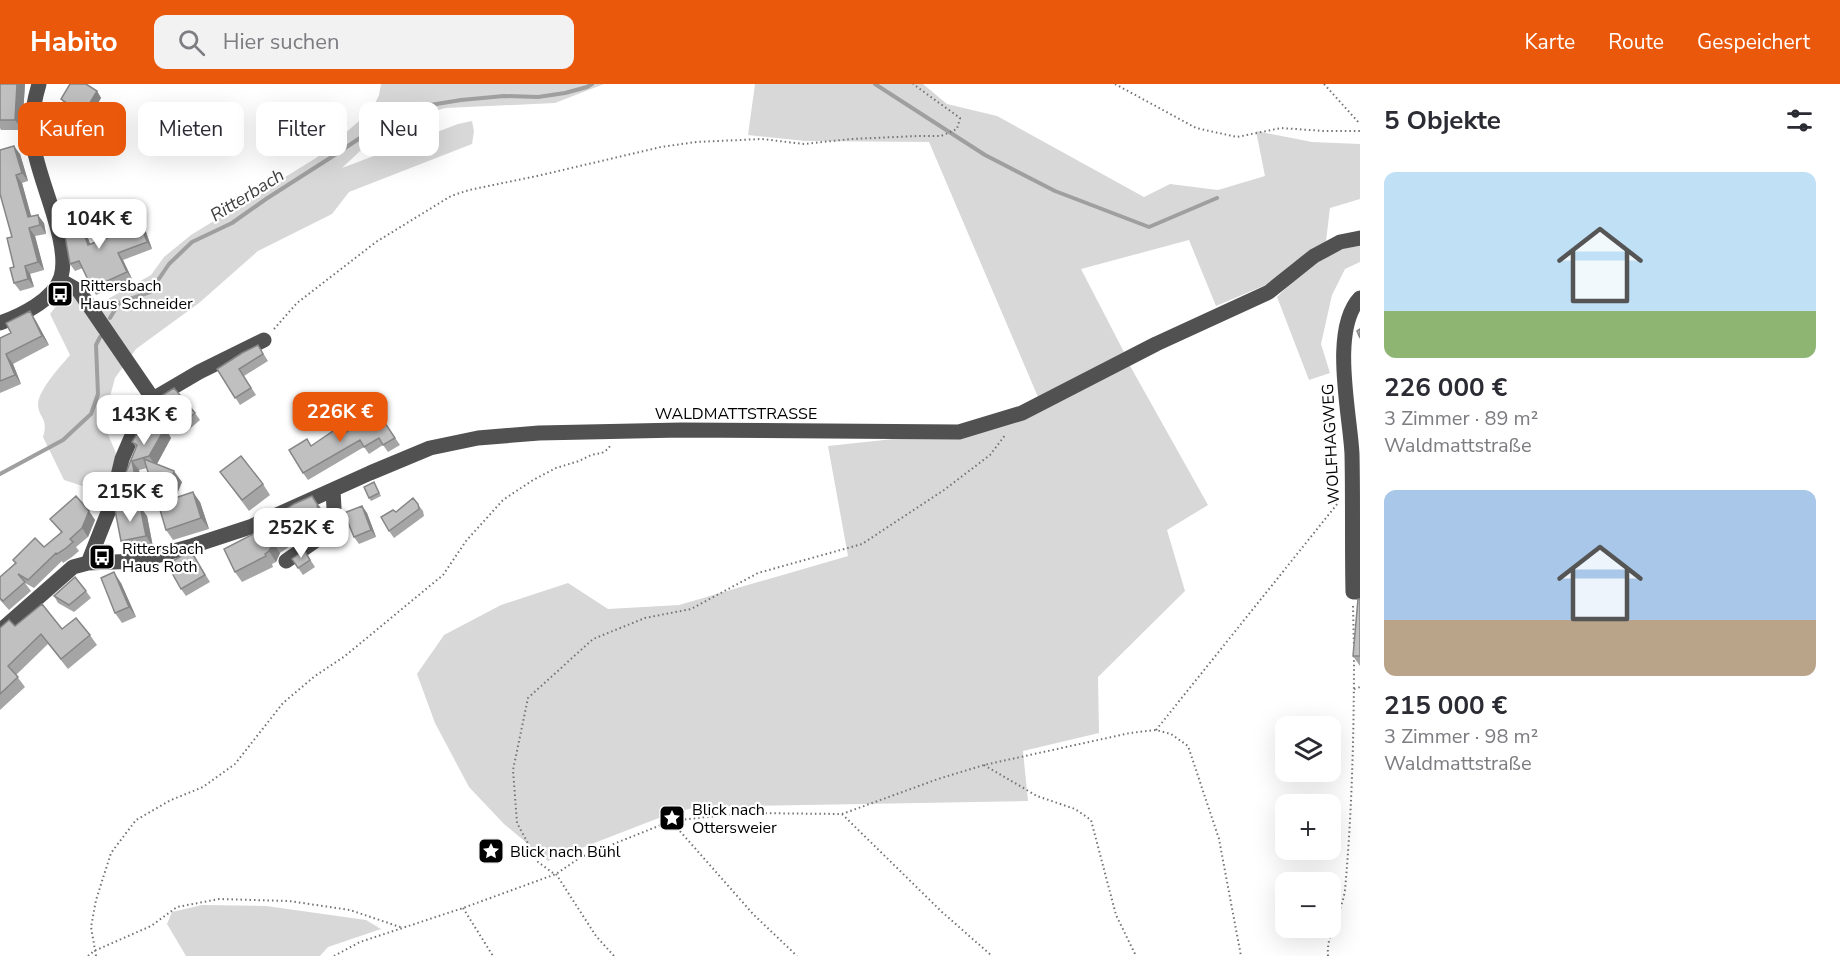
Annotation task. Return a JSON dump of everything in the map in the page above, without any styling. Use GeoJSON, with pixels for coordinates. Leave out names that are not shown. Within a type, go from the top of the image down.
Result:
{"type":"FeatureCollection","features":[{"type":"Feature","properties":{"kind":"street"},"geometry":{"type":"LineString","coordinates":[[0,323],[20,316],[51,292],[60,280],[64,262],[33,146],[33,104],[39,84]]}},
{"type":"Feature","properties":{"kind":"street","name":"WALDMATTSTRASSE"},"geometry":{"type":"LineString","coordinates":[[0,630],[73,567],[88,563],[138,561],[250,527],[429,448],[488,437],[538,433],[693,430],[959,432],[1022,413],[1156,344],[1269,292],[1314,256],[1340,242],[1360,238]]}},
{"type":"Feature","properties":{"kind":"street"},"geometry":{"type":"LineString","coordinates":[[60,280],[79,291],[153,399]]}},
{"type":"Feature","properties":{"kind":"street","name":"WOLFHAGWEG"},"geometry":{"type":"LineString","coordinates":[[1357,592],[1351,487],[1356,452],[1352,383],[1344,346],[1349,317],[1355,303],[1360,298]]}},
{"type":"Feature","properties":{"kind":"street"},"geometry":{"type":"LineString","coordinates":[[88,563],[111,505],[122,459],[134,431],[153,399],[199,372],[264,340]]}},
{"type":"Feature","properties":{"kind":"street"},"geometry":{"type":"LineString","coordinates":[[286,561],[335,527],[333,490]]}},
{"type":"Feature","properties":{"kind":"path"},"geometry":{"type":"LineString","coordinates":[[264,340],[297,303],[376,242],[451,196],[469,190],[684,143],[762,139],[804,144],[851,139],[941,136],[957,129],[960,118],[914,84]]}},
{"type":"Feature","properties":{"kind":"path"},"geometry":{"type":"LineString","coordinates":[[1115,84],[1196,128],[1237,137],[1281,128],[1324,131],[1360,130]]}},
{"type":"Feature","properties":{"kind":"path"},"geometry":{"type":"LineString","coordinates":[[1324,84],[1360,124]]}},
{"type":"Feature","properties":{"kind":"path"},"geometry":{"type":"LineString","coordinates":[[614,956],[596,936],[555,874],[538,862],[517,823],[513,770],[528,698],[593,639],[645,618],[691,609],[758,573],[862,544],[944,490],[990,455],[1022,413]]}},
{"type":"Feature","properties":{"kind":"path"},"geometry":{"type":"LineString","coordinates":[[96,956],[91,927],[96,900],[111,853],[136,820],[171,800],[203,787],[235,764],[283,703],[315,676],[345,656],[443,575],[466,541],[503,500],[532,480],[556,468],[602,453],[608,449],[614,431]]}},
{"type":"Feature","properties":{"kind":"path"},"geometry":{"type":"LineString","coordinates":[[1156,730],[1351,487]]}},
{"type":"Feature","properties":{"kind":"path"},"geometry":{"type":"LineString","coordinates":[[1328,956],[1327,945],[1344,894],[1350,817],[1357,592]]}},
{"type":"Feature","properties":{"kind":"path"},"geometry":{"type":"LineString","coordinates":[[1354,689],[1360,687]]}},
{"type":"Feature","properties":{"kind":"path"},"geometry":{"type":"LineString","coordinates":[[334,956],[360,942],[463,908],[555,874],[581,857],[671,821],[744,813],[842,814],[984,765],[1130,733],[1156,730],[1171,734],[1188,746],[1219,839],[1241,956]]}},
{"type":"Feature","properties":{"kind":"path"},"geometry":{"type":"LineString","coordinates":[[984,765],[1037,796],[1075,809],[1091,820],[1116,915],[1136,956]]}},
{"type":"Feature","properties":{"kind":"path"},"geometry":{"type":"LineString","coordinates":[[842,814],[942,912],[992,956]]}},
{"type":"Feature","properties":{"kind":"path"},"geometry":{"type":"LineString","coordinates":[[671,821],[753,914],[797,956]]}},
{"type":"Feature","properties":{"kind":"path"},"geometry":{"type":"LineString","coordinates":[[88,956],[94,951],[151,926],[177,907],[219,899],[288,901],[350,910],[403,928]]}},
{"type":"Feature","properties":{"kind":"path"},"geometry":{"type":"LineString","coordinates":[[463,908],[493,956]]}},
{"type":"Feature","properties":{"kind":"shaded area"},"geometry":{"type":"Polygon","coordinates":[[[381,84],[604,84],[555,103],[439,110],[439,102],[376,102],[381,84]]]}},
{"type":"Feature","properties":{"kind":"shaded area"},"geometry":{"type":"Polygon","coordinates":[[[755,84],[923,84],[947,104],[997,116],[1144,197],[1170,184],[1218,190],[1265,176],[1256,131],[1312,142],[1360,144],[1360,199],[1330,208],[1326,241],[1293,263],[1268,284],[1216,306],[1189,240],[1081,269],[1124,352],[1038,397],[929,142],[805,141],[748,135],[755,84]]]}},
{"type":"Feature","properties":{"kind":"shaded area"},"geometry":{"type":"Polygon","coordinates":[[[359,121],[359,152],[342,168],[374,156],[439,156],[439,131],[472,121],[474,131],[472,144],[349,192],[332,214],[258,251],[199,303],[136,349],[115,378],[103,423],[116,453],[107,494],[64,480],[43,437],[45,425],[38,404],[46,385],[70,355],[50,314],[67,292],[97,305],[151,275],[164,257],[191,235],[318,156],[347,156],[347,131],[359,121]]]}},
{"type":"Feature","properties":{"kind":"shaded area"},"geometry":{"type":"Polygon","coordinates":[[[1360,246],[1360,262],[1345,269],[1332,295],[1321,344],[1330,373],[1309,380],[1277,297],[1303,271],[1335,250],[1360,246]]]}},
{"type":"Feature","properties":{"kind":"shaded area"},"geometry":{"type":"Polygon","coordinates":[[[1129,364],[1208,505],[1167,530],[1185,591],[1098,677],[1099,733],[1023,751],[1028,801],[697,807],[669,814],[548,861],[504,824],[469,787],[435,723],[417,674],[444,635],[501,605],[568,583],[608,609],[679,605],[848,556],[828,446],[959,432],[1129,364]]]}},
{"type":"Feature","properties":{"kind":"shaded area"},"geometry":{"type":"Polygon","coordinates":[[[202,905],[266,906],[366,920],[381,929],[328,947],[320,956],[186,956],[167,924],[172,912],[202,905]]]}},
{"type":"Feature","properties":{"kind":"building"},"geometry":{"type":"Polygon","coordinates":[[[0,84],[17,84],[15,120],[0,120],[0,84]]]}},
{"type":"Feature","properties":{"kind":"building"},"geometry":{"type":"Polygon","coordinates":[[[70,84],[86,84],[97,91],[90,102],[66,102],[61,99],[70,84]]]}},
{"type":"Feature","properties":{"kind":"building"},"geometry":{"type":"Polygon","coordinates":[[[14,146],[22,173],[16,175],[28,217],[38,215],[40,225],[29,228],[38,262],[25,266],[28,279],[14,283],[10,268],[14,267],[7,238],[12,237],[0,194],[0,150],[14,146]]]}},
{"type":"Feature","properties":{"kind":"building"},"geometry":{"type":"Polygon","coordinates":[[[75,209],[88,245],[141,225],[147,242],[118,253],[127,272],[92,288],[79,261],[70,264],[61,214],[75,209]]]}},
{"type":"Feature","properties":{"kind":"building"},"geometry":{"type":"Polygon","coordinates":[[[30,311],[42,336],[6,354],[15,375],[0,381],[0,338],[11,333],[6,323],[30,311]]]}},
{"type":"Feature","properties":{"kind":"building"},"geometry":{"type":"Polygon","coordinates":[[[258,345],[263,354],[239,369],[251,388],[235,398],[217,369],[258,345]]]}},
{"type":"Feature","properties":{"kind":"building"},"geometry":{"type":"Polygon","coordinates":[[[174,388],[195,413],[180,426],[158,398],[174,388]]]}},
{"type":"Feature","properties":{"kind":"building"},"geometry":{"type":"Polygon","coordinates":[[[372,413],[380,427],[385,423],[395,438],[383,445],[379,438],[364,447],[360,440],[303,473],[289,450],[307,439],[311,446],[336,429],[341,436],[372,413]]]}},
{"type":"Feature","properties":{"kind":"building"},"geometry":{"type":"Polygon","coordinates":[[[146,418],[165,428],[149,456],[132,461],[137,486],[123,480],[137,445],[132,442],[146,418]]]}},
{"type":"Feature","properties":{"kind":"building"},"geometry":{"type":"Polygon","coordinates":[[[241,456],[263,484],[242,500],[220,472],[241,456]]]}},
{"type":"Feature","properties":{"kind":"building"},"geometry":{"type":"Polygon","coordinates":[[[144,459],[174,471],[165,496],[154,492],[144,459]]]}},
{"type":"Feature","properties":{"kind":"building"},"geometry":{"type":"Polygon","coordinates":[[[374,482],[379,493],[369,498],[364,487],[374,482]]]}},
{"type":"Feature","properties":{"kind":"building"},"geometry":{"type":"Polygon","coordinates":[[[193,492],[201,518],[166,530],[158,503],[193,492]]]}},
{"type":"Feature","properties":{"kind":"building"},"geometry":{"type":"Polygon","coordinates":[[[76,496],[89,511],[82,528],[70,539],[73,542],[56,553],[28,580],[18,574],[25,582],[3,601],[0,598],[0,577],[16,563],[13,560],[35,538],[44,547],[62,532],[50,519],[76,496]]]}},
{"type":"Feature","properties":{"kind":"building"},"geometry":{"type":"Polygon","coordinates":[[[312,496],[317,504],[318,512],[273,543],[265,554],[266,556],[235,572],[224,549],[269,526],[267,522],[294,504],[312,496]]]}},
{"type":"Feature","properties":{"kind":"building"},"geometry":{"type":"Polygon","coordinates":[[[413,498],[419,509],[389,531],[381,517],[393,510],[396,512],[413,498]]]}},
{"type":"Feature","properties":{"kind":"building"},"geometry":{"type":"Polygon","coordinates":[[[140,506],[146,536],[121,541],[115,510],[140,506]]]}},
{"type":"Feature","properties":{"kind":"building"},"geometry":{"type":"Polygon","coordinates":[[[362,506],[371,530],[354,537],[344,513],[362,506]]]}},
{"type":"Feature","properties":{"kind":"building"},"geometry":{"type":"Polygon","coordinates":[[[304,550],[310,560],[298,568],[292,559],[304,550]]]}},
{"type":"Feature","properties":{"kind":"building"},"geometry":{"type":"Polygon","coordinates":[[[191,551],[205,575],[181,589],[167,564],[191,551]]]}},
{"type":"Feature","properties":{"kind":"building"},"geometry":{"type":"Polygon","coordinates":[[[114,572],[129,607],[115,613],[101,578],[114,572]]]}},
{"type":"Feature","properties":{"kind":"building"},"geometry":{"type":"Polygon","coordinates":[[[75,577],[86,591],[69,605],[54,596],[75,577]]]}},
{"type":"Feature","properties":{"kind":"building"},"geometry":{"type":"Polygon","coordinates":[[[1358,599],[1360,599],[1360,656],[1353,656],[1358,599]]]}},
{"type":"Feature","properties":{"kind":"building"},"geometry":{"type":"Polygon","coordinates":[[[42,604],[62,629],[76,618],[90,635],[61,659],[41,634],[8,666],[18,677],[0,694],[0,628],[9,620],[15,626],[42,604]]]}},
{"type":"Feature","properties":{"kind":"waterway","name":"Ritterbach"},"geometry":{"type":"LineString","coordinates":[[110,318],[119,303],[150,292],[169,264],[192,242],[232,223],[372,130],[418,107],[504,96],[538,97],[565,93],[592,84]]}},
{"type":"Feature","properties":{"kind":"waterway"},"geometry":{"type":"LineString","coordinates":[[875,84],[985,155],[1055,191],[1149,227],[1217,198]]}},
{"type":"Feature","properties":{"kind":"waterway"},"geometry":{"type":"LineString","coordinates":[[0,474],[63,440],[91,414],[98,394],[96,345],[100,337]]}},
{"type":"Feature","properties":{"kind":"place","name":"Rittersbach Haus Schneider"},"geometry":{"type":"Point","coordinates":[60,294]}},
{"type":"Feature","properties":{"kind":"place","name":"Rittersbach Haus Roth"},"geometry":{"type":"Point","coordinates":[102,557]}},
{"type":"Feature","properties":{"kind":"place","name":"Blick nach Ottersweier"},"geometry":{"type":"Point","coordinates":[672,818]}},
{"type":"Feature","properties":{"kind":"place","name":"Blick nach Bühl"},"geometry":{"type":"Point","coordinates":[491,851]}}]}
